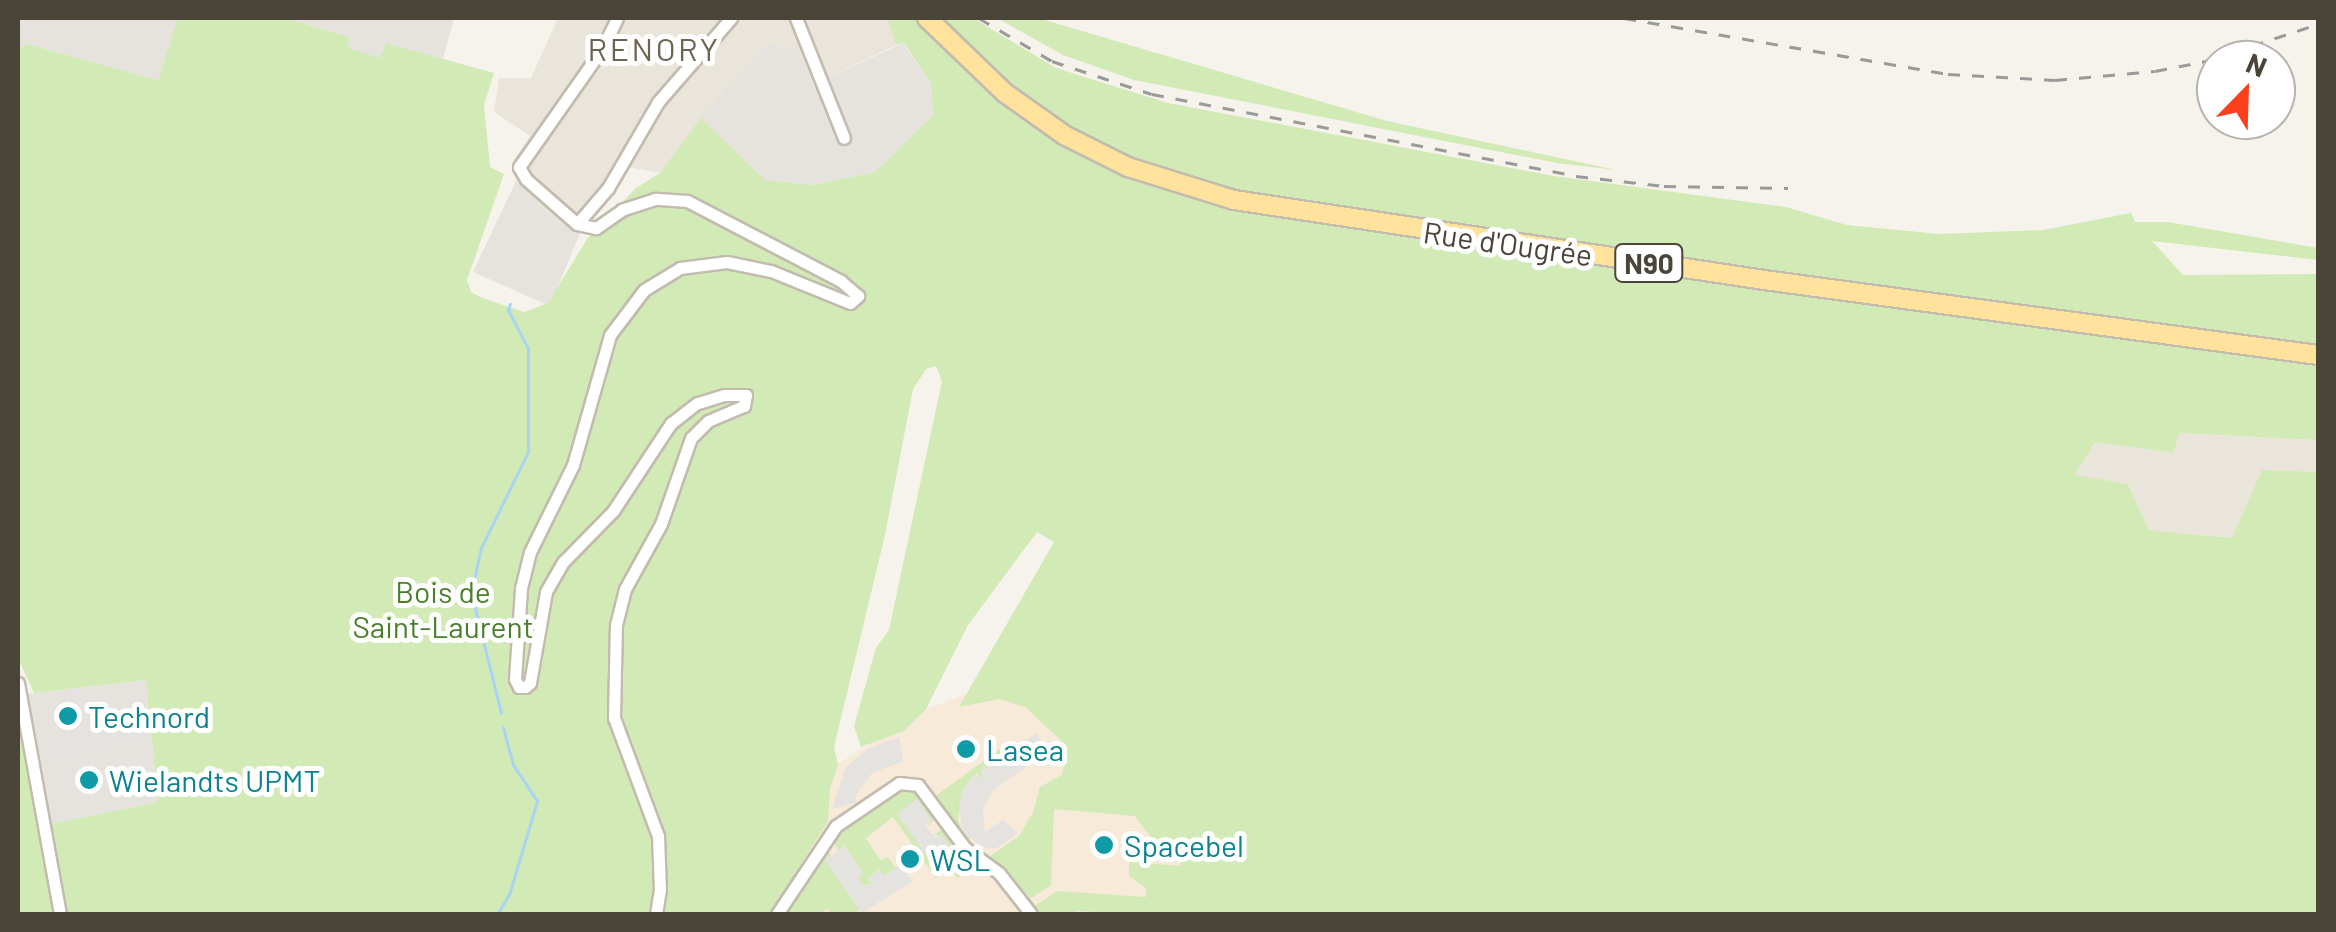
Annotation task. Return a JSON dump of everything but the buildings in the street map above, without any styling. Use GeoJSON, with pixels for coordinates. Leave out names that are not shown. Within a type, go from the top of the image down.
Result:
{"type":"FeatureCollection","features":[{"type":"Feature","properties":{"kind":"main road","name":"Rue d'Ougrée"},"geometry":{"type":"LineString","coordinates":[[927,18],[1004,93],[1064,135],[1128,167],[1234,200],[1764,280],[2318,355]]}},
{"type":"Feature","properties":{"kind":"street"},"geometry":{"type":"LineString","coordinates":[[616,18],[602,49],[519,167],[526,179],[577,224],[596,228],[622,210],[654,198],[687,201],[841,281],[858,296],[850,303],[771,271],[727,262],[680,268],[644,290],[610,335],[573,465],[525,565],[516,679],[520,687],[526,688],[546,592],[563,562],[613,510],[670,423],[698,403],[724,395],[746,395],[744,406],[708,421],[691,438],[661,524],[625,588],[616,625],[614,718],[658,836],[660,890],[656,914]]}},
{"type":"Feature","properties":{"kind":"street"},"geometry":{"type":"LineString","coordinates":[[577,224],[608,188],[658,102],[731,18]]}},
{"type":"Feature","properties":{"kind":"street"},"geometry":{"type":"LineString","coordinates":[[796,18],[844,138]]}},
{"type":"Feature","properties":{"kind":"street"},"geometry":{"type":"LineString","coordinates":[[18,683],[60,914]]}},
{"type":"Feature","properties":{"kind":"street"},"geometry":{"type":"LineString","coordinates":[[777,914],[836,826],[899,782],[918,785],[965,848],[998,874],[1032,914]]}},
{"type":"Feature","properties":{"kind":"shaded area"},"geometry":{"type":"Polygon","coordinates":[[[18,18],[178,18],[158,80],[27,44],[18,49],[18,18]]]}},
{"type":"Feature","properties":{"kind":"shaded area"},"geometry":{"type":"Polygon","coordinates":[[[286,18],[454,18],[443,59],[386,43],[380,59],[347,48],[349,37],[286,18]]]}},
{"type":"Feature","properties":{"kind":"shaded area"},"geometry":{"type":"Polygon","coordinates":[[[558,18],[887,18],[896,45],[813,85],[767,43],[660,173],[628,167],[580,233],[554,219],[516,181],[514,160],[530,136],[494,112],[499,78],[531,78],[558,18]]]}},
{"type":"Feature","properties":{"kind":"shaded area"},"geometry":{"type":"Polygon","coordinates":[[[767,43],[799,51],[813,85],[903,43],[931,83],[933,116],[875,172],[812,185],[765,180],[701,118],[767,43]]]}},
{"type":"Feature","properties":{"kind":"shaded area"},"geometry":{"type":"Polygon","coordinates":[[[516,181],[554,219],[580,233],[550,306],[473,272],[516,181]]]}},
{"type":"Feature","properties":{"kind":"shaded area"},"geometry":{"type":"Polygon","coordinates":[[[2178,433],[2318,440],[2318,472],[2262,471],[2233,538],[2149,530],[2128,484],[2075,476],[2095,442],[2174,453],[2178,433]]]}},
{"type":"Feature","properties":{"kind":"shaded area"},"geometry":{"type":"Polygon","coordinates":[[[146,680],[158,802],[50,824],[35,742],[18,743],[18,695],[146,680]]]}},
{"type":"Feature","properties":{"kind":"shaded area"},"geometry":{"type":"Polygon","coordinates":[[[983,688],[1025,707],[1274,914],[770,914],[790,882],[838,764],[926,709],[983,688]]]}},
{"type":"Feature","properties":{"kind":"shaded area"},"geometry":{"type":"Polygon","coordinates":[[[140,718],[143,742],[83,751],[78,747],[78,754],[58,757],[55,739],[103,731],[103,724],[140,718]]]}},
{"type":"Feature","properties":{"kind":"shaded area"},"geometry":{"type":"Polygon","coordinates":[[[1036,733],[1048,752],[993,790],[983,809],[985,832],[1003,820],[1018,833],[997,848],[985,848],[962,832],[959,804],[964,788],[974,774],[983,779],[981,770],[1036,733]]]}},
{"type":"Feature","properties":{"kind":"shaded area"},"geometry":{"type":"Polygon","coordinates":[[[899,737],[903,761],[872,773],[856,795],[856,803],[832,809],[846,767],[867,749],[899,737]]]}},
{"type":"Feature","properties":{"kind":"shaded area"},"geometry":{"type":"Polygon","coordinates":[[[917,799],[931,820],[925,825],[935,838],[941,834],[956,856],[936,869],[897,814],[917,799]]]}},
{"type":"Feature","properties":{"kind":"shaded area"},"geometry":{"type":"Polygon","coordinates":[[[845,846],[863,873],[858,877],[863,885],[872,885],[868,878],[880,870],[884,876],[900,864],[912,882],[862,913],[825,860],[845,846]]]}},
{"type":"Feature","properties":{"kind":"green space","name":"Bois de Saint-Laurent"},"geometry":{"type":"Polygon","coordinates":[[[178,18],[286,18],[349,37],[348,48],[380,58],[386,43],[494,73],[484,105],[490,167],[504,174],[467,280],[471,292],[524,312],[548,303],[587,239],[636,188],[660,173],[701,118],[765,180],[812,185],[875,172],[933,115],[931,83],[904,43],[896,45],[887,18],[973,18],[1056,68],[1168,103],[1554,176],[1786,207],[1847,225],[1939,234],[2043,230],[2131,213],[2135,222],[2168,222],[2318,248],[2318,260],[2152,241],[2183,275],[2318,274],[2318,440],[2179,433],[2174,453],[2095,442],[2075,475],[2128,484],[2149,530],[2232,538],[2262,470],[2318,472],[2318,914],[1038,914],[1033,907],[1057,891],[1146,897],[1146,888],[1129,876],[1129,862],[1180,866],[1183,843],[1153,840],[1135,816],[1054,809],[1051,885],[1031,898],[990,856],[1019,836],[1033,812],[1040,787],[1062,775],[1068,747],[1025,707],[999,699],[959,707],[1054,542],[1037,532],[968,625],[926,709],[904,731],[861,747],[854,726],[876,648],[889,630],[942,381],[936,366],[926,369],[913,389],[885,535],[834,747],[838,764],[830,789],[828,821],[770,914],[18,914],[18,743],[25,742],[40,826],[158,802],[146,680],[34,693],[18,658],[18,49],[27,44],[158,80],[178,18]]]}},
{"type":"Feature","properties":{"kind":"green space"},"geometry":{"type":"Polygon","coordinates":[[[997,18],[1038,18],[1387,121],[1616,170],[1557,163],[1134,80],[1063,55],[997,18]]]}},
{"type":"Feature","properties":{"kind":"green space"},"geometry":{"type":"Polygon","coordinates":[[[1001,748],[1005,754],[982,769],[986,777],[982,780],[977,773],[964,788],[958,819],[962,832],[971,839],[964,840],[933,798],[1001,748]]]}},
{"type":"Feature","properties":{"kind":"green space"},"geometry":{"type":"Polygon","coordinates":[[[899,788],[917,790],[935,818],[927,828],[930,821],[917,800],[936,869],[940,835],[933,835],[941,830],[978,864],[957,878],[950,869],[936,878],[893,817],[866,838],[880,860],[888,857],[896,868],[884,876],[879,870],[868,878],[872,884],[863,885],[857,877],[863,873],[844,846],[838,851],[833,840],[899,788]]]}},
{"type":"Feature","properties":{"kind":"green space"},"geometry":{"type":"Polygon","coordinates":[[[827,849],[831,855],[825,860],[860,910],[853,914],[832,914],[827,909],[818,914],[783,914],[802,894],[806,878],[827,849]]]}},
{"type":"Feature","properties":{"kind":"waterway"},"geometry":{"type":"LineString","coordinates":[[501,713],[471,593],[481,548],[528,452],[528,349],[508,310],[510,304]]}},
{"type":"Feature","properties":{"kind":"waterway"},"geometry":{"type":"LineString","coordinates":[[497,914],[509,895],[537,801],[513,765],[503,728]]}},
{"type":"Feature","properties":{"kind":"railway"},"geometry":{"type":"LineString","coordinates":[[979,18],[1052,61],[1152,94],[1576,176],[1664,186],[1788,188]]}},
{"type":"Feature","properties":{"kind":"railway"},"geometry":{"type":"LineString","coordinates":[[1624,18],[1948,74],[2055,80],[2155,71],[2206,61],[2318,24]]}},
{"type":"Feature","properties":{"kind":"place","name":"Technord"},"geometry":{"type":"Point","coordinates":[68,716]}},
{"type":"Feature","properties":{"kind":"place","name":"Lasea"},"geometry":{"type":"Point","coordinates":[966,749]}},
{"type":"Feature","properties":{"kind":"place","name":"Wielandts UPMT"},"geometry":{"type":"Point","coordinates":[89,780]}},
{"type":"Feature","properties":{"kind":"place","name":"Spacebel"},"geometry":{"type":"Point","coordinates":[1104,845]}},
{"type":"Feature","properties":{"kind":"place","name":"WSL"},"geometry":{"type":"Point","coordinates":[910,859]}},
{"type":"Feature","properties":{"kind":"district","name":"RENORY"},"geometry":{"type":"Point","coordinates":[654,48]}}]}
